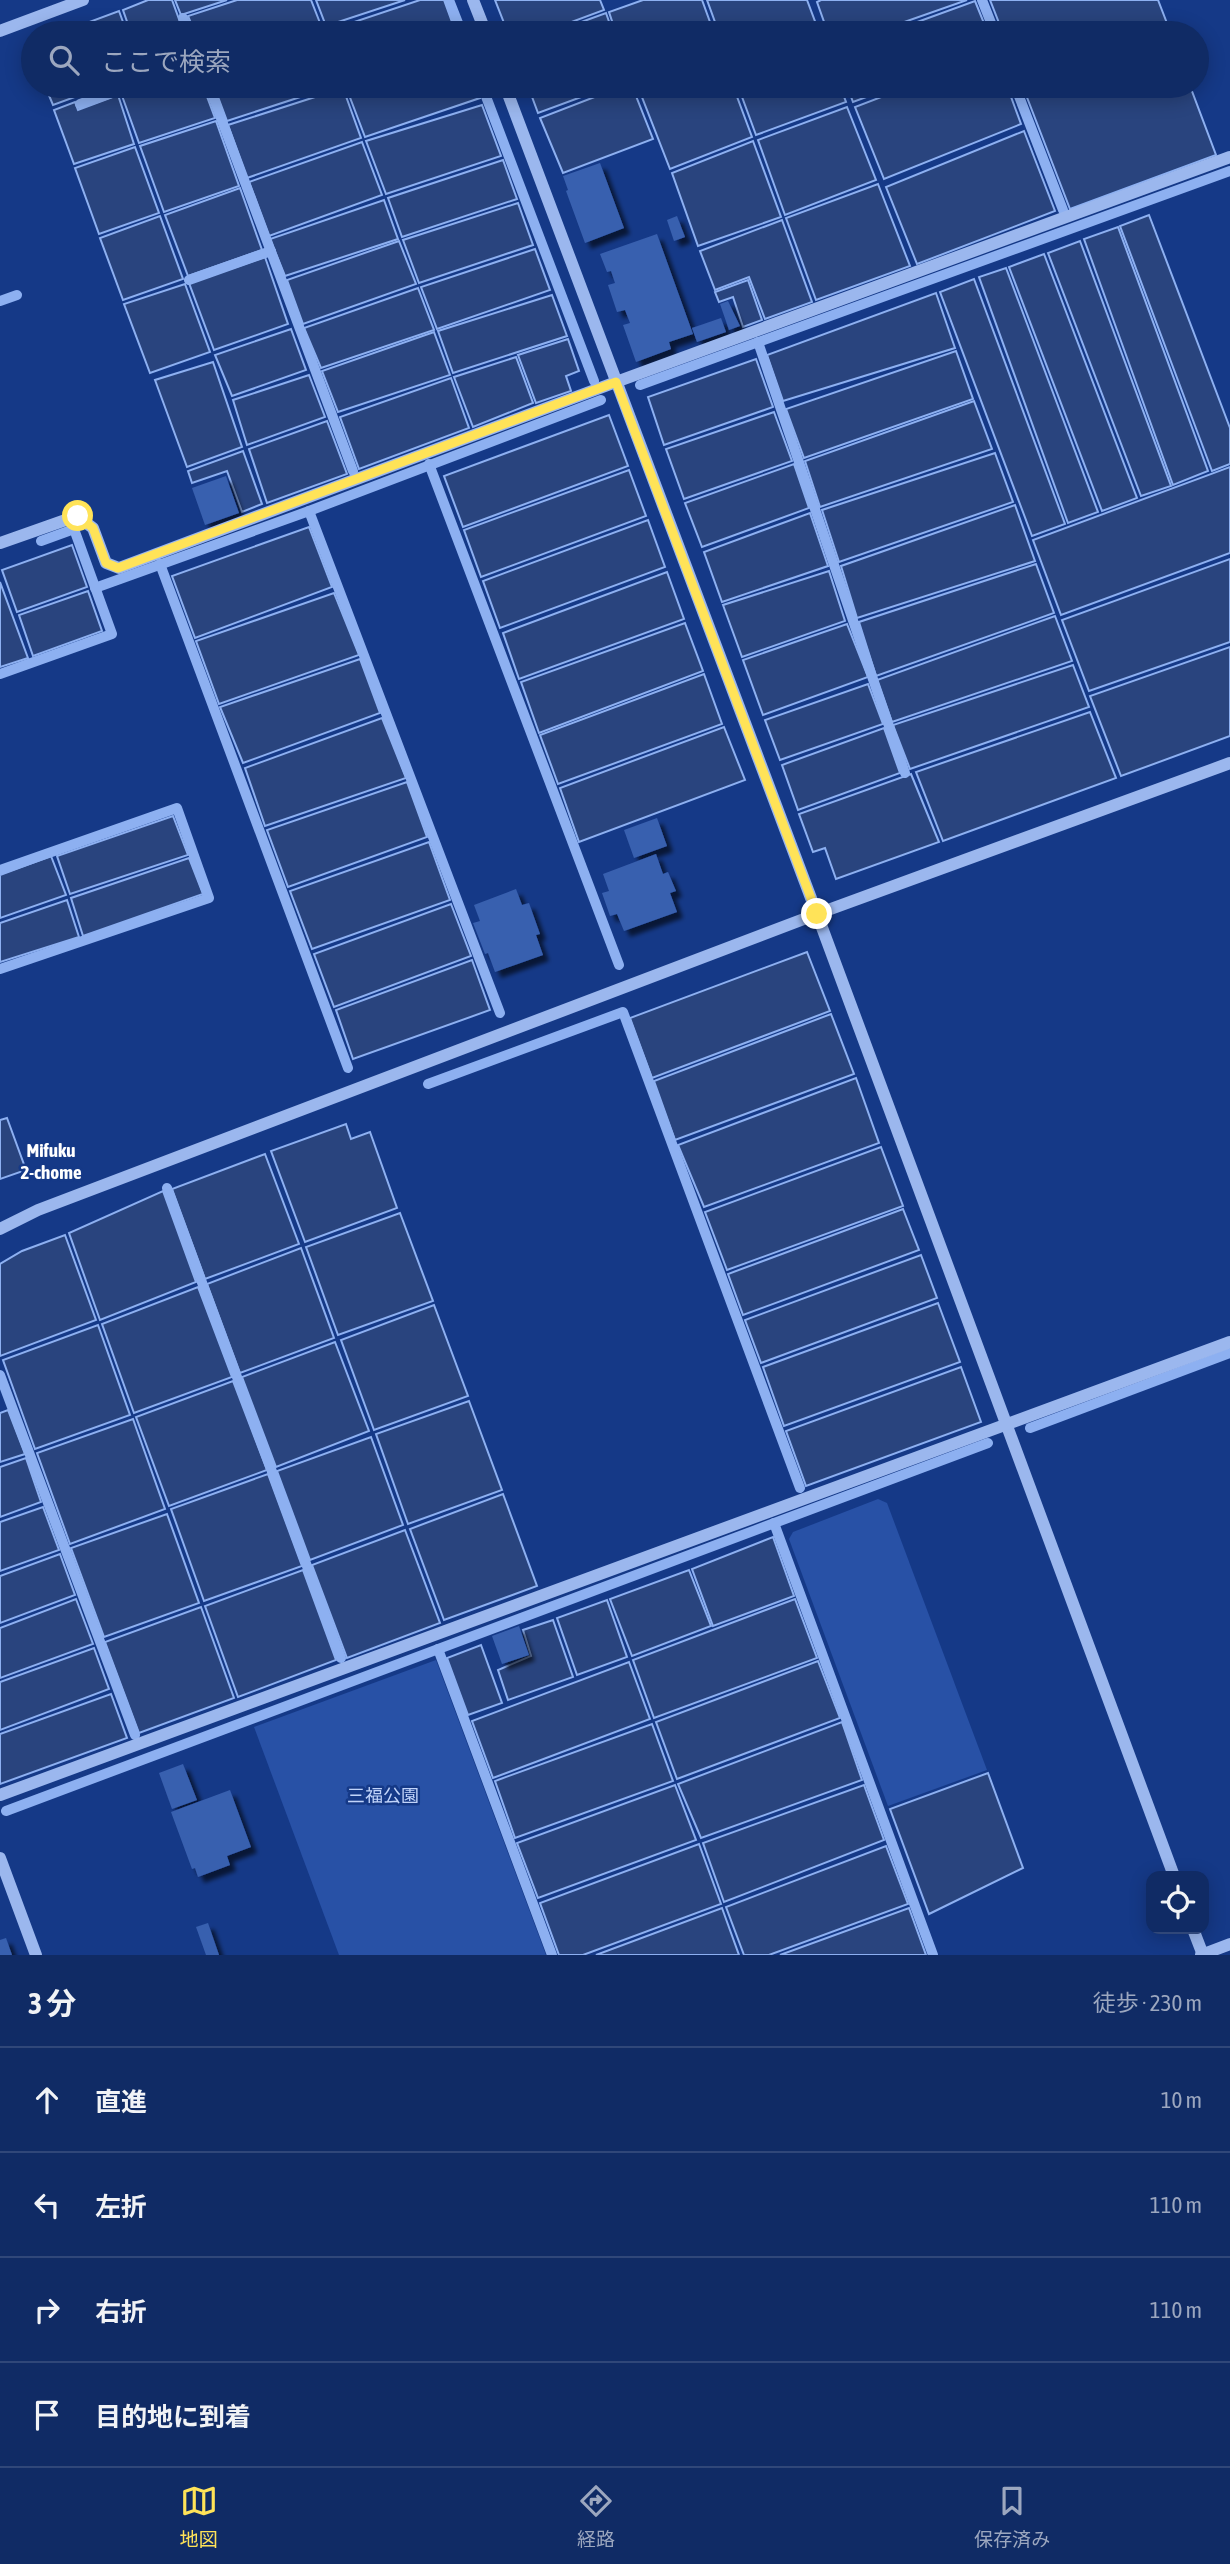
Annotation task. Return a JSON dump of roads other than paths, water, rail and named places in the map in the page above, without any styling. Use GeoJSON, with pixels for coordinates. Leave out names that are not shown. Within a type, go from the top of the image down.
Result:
{"type":"FeatureCollection","features":[{"type":"Feature","properties":{"kind":"street"},"geometry":{"type":"LineString","coordinates":[[27,21],[83,0]]}},
{"type":"Feature","properties":{"kind":"street"},"geometry":{"type":"LineString","coordinates":[[473,0],[481,21]]}},
{"type":"Feature","properties":{"kind":"street"},"geometry":{"type":"LineString","coordinates":[[0,31],[21,23]]}},
{"type":"Feature","properties":{"kind":"street"},"geometry":{"type":"LineString","coordinates":[[510,98],[817,914],[1172,1871]]}},
{"type":"Feature","properties":{"kind":"street"},"geometry":{"type":"LineString","coordinates":[[0,543],[78,516],[93,528],[106,563],[118,568],[1230,157]]}},
{"type":"Feature","properties":{"kind":"street"},"geometry":{"type":"LineString","coordinates":[[0,1229],[38,1210],[817,914],[1230,763]]}},
{"type":"Feature","properties":{"kind":"street"},"geometry":{"type":"LineString","coordinates":[[0,1795],[1230,1342]]}},
{"type":"Feature","properties":{"kind":"street"},"geometry":{"type":"LineString","coordinates":[[0,1858],[36,1955]]}},
{"type":"Feature","properties":{"kind":"street"},"geometry":{"type":"LineString","coordinates":[[1195,1934],[1202,1955],[1230,1944]]}},
{"type":"Feature","properties":{"kind":"waterway"},"geometry":{"type":"LineString","coordinates":[[449,0],[457,21]]}},
{"type":"Feature","properties":{"kind":"waterway"},"geometry":{"type":"LineString","coordinates":[[982,0],[990,21]]}},
{"type":"Feature","properties":{"kind":"waterway"},"geometry":{"type":"LineString","coordinates":[[80,104],[97,98]]}},
{"type":"Feature","properties":{"kind":"waterway"},"geometry":{"type":"LineString","coordinates":[[213,98],[353,471]]}},
{"type":"Feature","properties":{"kind":"waterway"},"geometry":{"type":"LineString","coordinates":[[487,98],[594,381]]}},
{"type":"Feature","properties":{"kind":"waterway"},"geometry":{"type":"LineString","coordinates":[[1020,98],[1063,210]]}},
{"type":"Feature","properties":{"kind":"waterway"},"geometry":{"type":"LineString","coordinates":[[640,385],[1230,171]]}},
{"type":"Feature","properties":{"kind":"waterway"},"geometry":{"type":"LineString","coordinates":[[189,280],[271,251]]}},
{"type":"Feature","properties":{"kind":"waterway"},"geometry":{"type":"LineString","coordinates":[[0,301],[17,295]]}},
{"type":"Feature","properties":{"kind":"waterway"},"geometry":{"type":"LineString","coordinates":[[758,342],[905,773]]}},
{"type":"Feature","properties":{"kind":"waterway"},"geometry":{"type":"LineString","coordinates":[[95,588],[309,511],[601,400]]}},
{"type":"Feature","properties":{"kind":"waterway"},"geometry":{"type":"LineString","coordinates":[[429,464],[619,965]]}},
{"type":"Feature","properties":{"kind":"waterway"},"geometry":{"type":"LineString","coordinates":[[309,511],[500,1013]]}},
{"type":"Feature","properties":{"kind":"waterway"},"geometry":{"type":"LineString","coordinates":[[0,674],[112,634],[74,529],[41,541]]}},
{"type":"Feature","properties":{"kind":"waterway"},"geometry":{"type":"LineString","coordinates":[[160,564],[348,1068]]}},
{"type":"Feature","properties":{"kind":"waterway"},"geometry":{"type":"LineString","coordinates":[[0,870],[177,808],[209,898],[0,969]]}},
{"type":"Feature","properties":{"kind":"waterway"},"geometry":{"type":"LineString","coordinates":[[428,1084],[623,1012],[800,1488]]}},
{"type":"Feature","properties":{"kind":"waterway"},"geometry":{"type":"LineString","coordinates":[[167,1188],[341,1658]]}},
{"type":"Feature","properties":{"kind":"waterway"},"geometry":{"type":"LineString","coordinates":[[1030,1428],[1230,1353]]}},
{"type":"Feature","properties":{"kind":"waterway"},"geometry":{"type":"LineString","coordinates":[[0,1375],[135,1735]]}},
{"type":"Feature","properties":{"kind":"waterway"},"geometry":{"type":"LineString","coordinates":[[6,1811],[988,1443]]}},
{"type":"Feature","properties":{"kind":"waterway"},"geometry":{"type":"LineString","coordinates":[[774,1523],[933,1955]]}},
{"type":"Feature","properties":{"kind":"waterway"},"geometry":{"type":"LineString","coordinates":[[438,1649],[552,1955]]}},
{"type":"Feature","properties":{"kind":"district","name":"Mifuku 2-chome"},"geometry":{"type":"Point","coordinates":[51,1161]}},
{"type":"Feature","properties":{"kind":"park label","name":"三福公園"},"geometry":{"type":"Point","coordinates":[383,1795]}}]}
